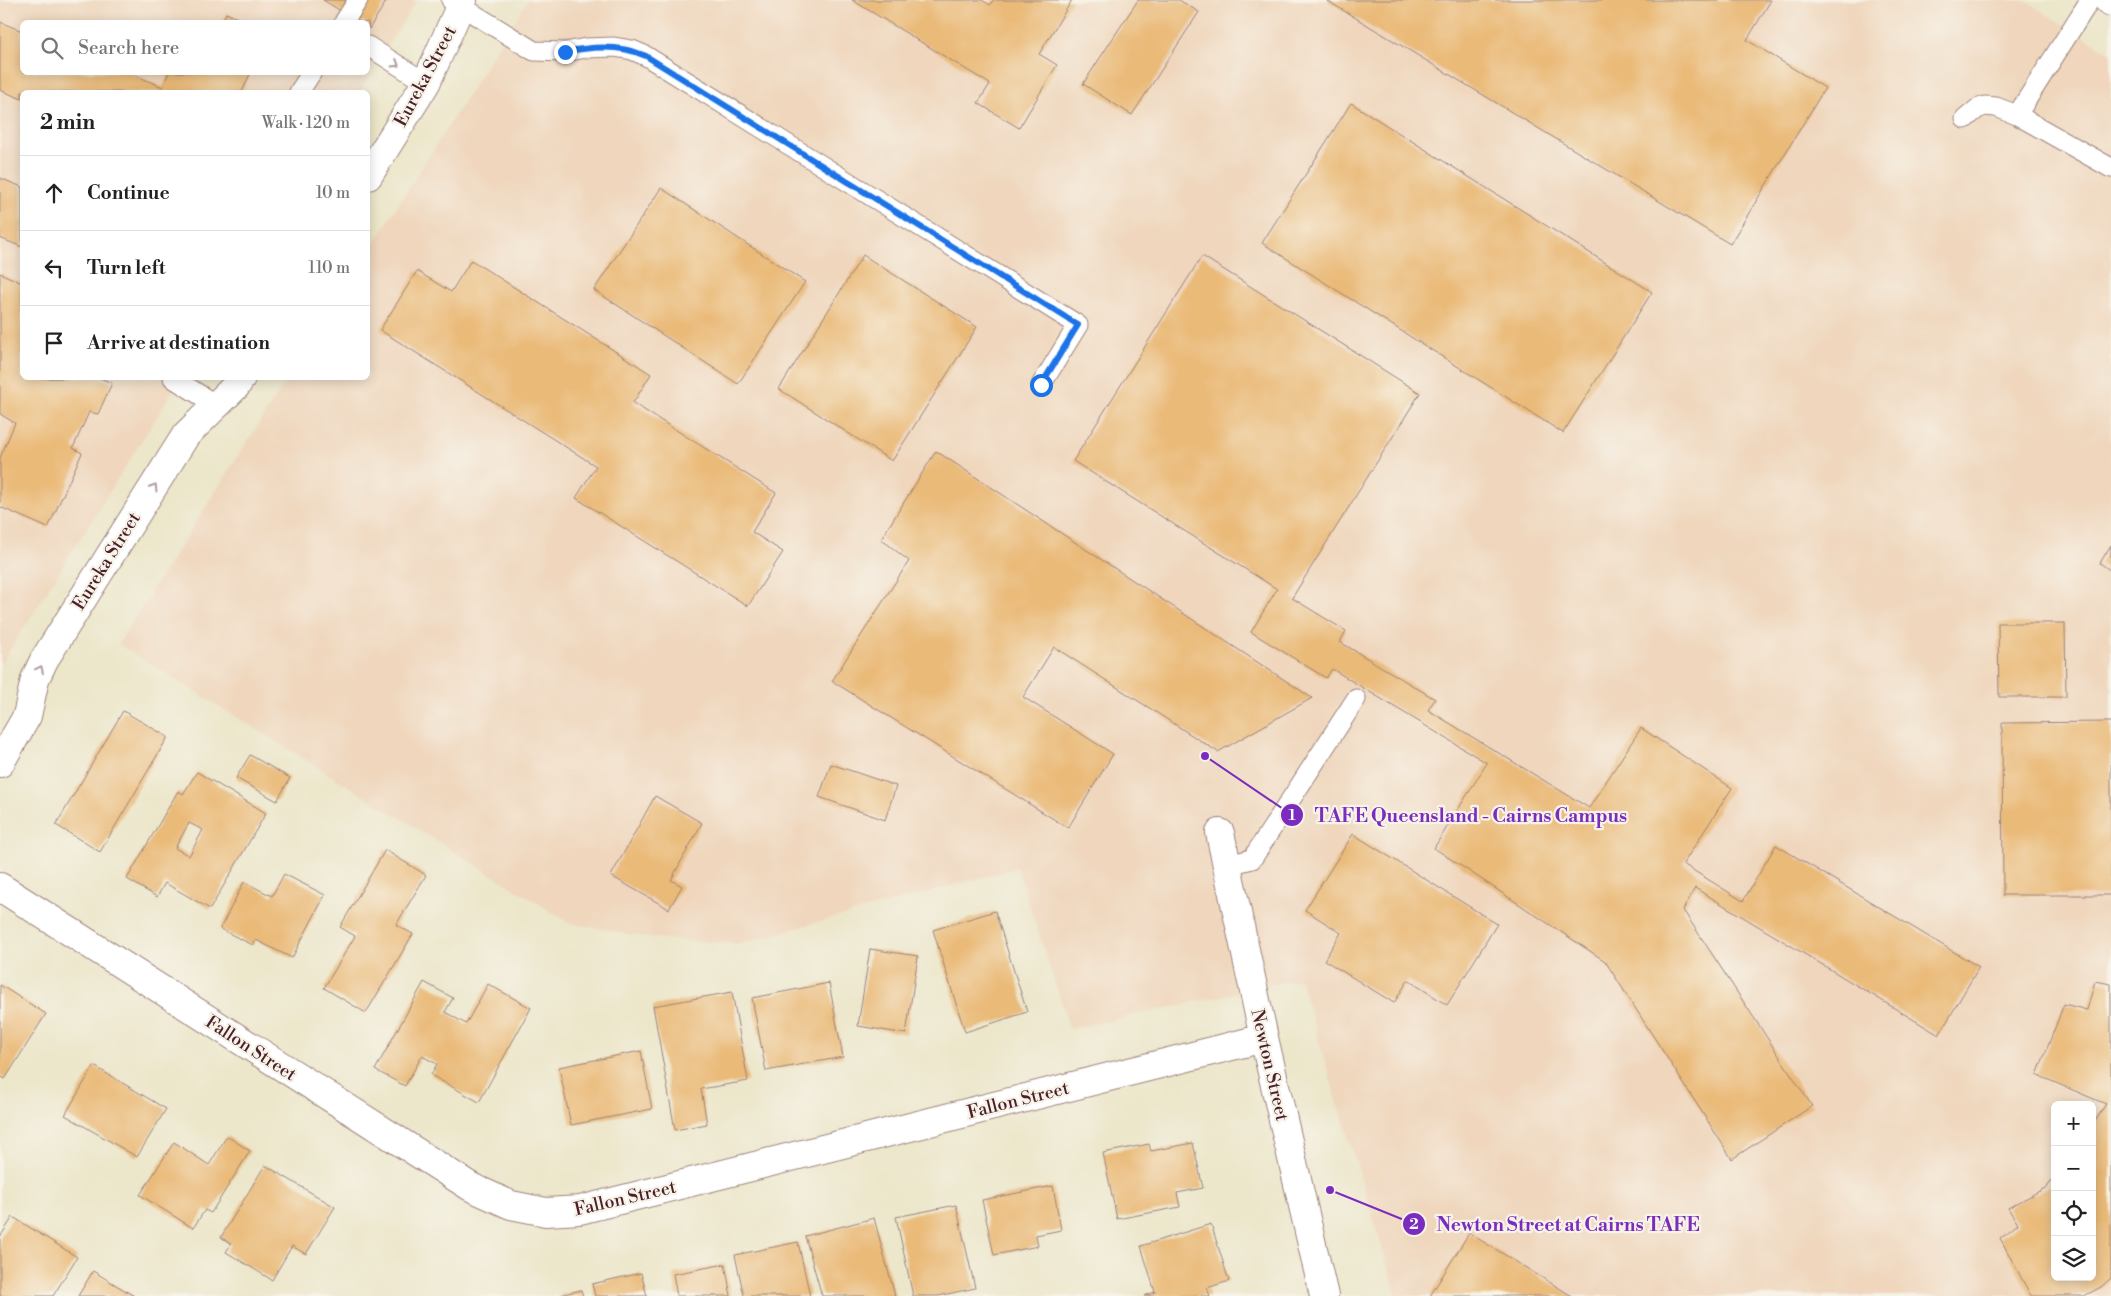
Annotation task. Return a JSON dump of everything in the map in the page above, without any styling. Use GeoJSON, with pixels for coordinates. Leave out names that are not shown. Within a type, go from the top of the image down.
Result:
{"type":"FeatureCollection","features":[{"type":"Feature","properties":{"kind":"street","name":"Eureka Street"},"geometry":{"type":"LineString","coordinates":[[370,173],[426,83],[458,2]]}},
{"type":"Feature","properties":{"kind":"street","name":"Eureka Street"},"geometry":{"type":"LineString","coordinates":[[0,762],[27,716],[35,680],[44,660],[186,435],[236,386],[240,380]]}},
{"type":"Feature","properties":{"kind":"street","name":"Newton Street"},"geometry":{"type":"LineString","coordinates":[[1220,833],[1264,1038],[1324,1296]]}},
{"type":"Feature","properties":{"kind":"street","name":"Fallon Street"},"geometry":{"type":"LineString","coordinates":[[0,887],[471,1187],[511,1205],[546,1212],[580,1210],[1264,1038]]}},
{"type":"Feature","properties":{"kind":"lane"},"geometry":{"type":"LineString","coordinates":[[345,20],[358,0]]}},
{"type":"Feature","properties":{"kind":"lane"},"geometry":{"type":"LineString","coordinates":[[2017,115],[2090,0]]}},
{"type":"Feature","properties":{"kind":"lane"},"geometry":{"type":"LineString","coordinates":[[458,2],[534,52],[565,52],[586,48],[614,47],[632,50],[646,56],[1078,325],[1041,385]]}},
{"type":"Feature","properties":{"kind":"lane"},"geometry":{"type":"LineString","coordinates":[[370,47],[426,83]]}},
{"type":"Feature","properties":{"kind":"lane"},"geometry":{"type":"LineString","coordinates":[[300,90],[310,75]]}},
{"type":"Feature","properties":{"kind":"lane"},"geometry":{"type":"LineString","coordinates":[[1965,119],[1985,106],[1996,107],[2017,115],[2111,168]]}},
{"type":"Feature","properties":{"kind":"lane"},"geometry":{"type":"LineString","coordinates":[[176,380],[216,405]]}},
{"type":"Feature","properties":{"kind":"lane"},"geometry":{"type":"LineString","coordinates":[[1228,865],[1252,859],[1356,699]]}},
{"type":"Feature","properties":{"kind":"shaded area"},"geometry":{"type":"Polygon","coordinates":[[[0,0],[417,0],[370,75],[370,20],[20,20],[20,75],[370,75],[360,90],[20,90],[20,380],[180,380],[0,666],[0,0]]]}},
{"type":"Feature","properties":{"kind":"shaded area"},"geometry":{"type":"Polygon","coordinates":[[[528,0],[2023,0],[2111,53],[2111,1296],[1397,1296],[1300,979],[1070,1029],[1017,868],[738,944],[644,937],[570,923],[118,644],[287,380],[370,380],[370,250],[528,0]]]}},
{"type":"Feature","properties":{"kind":"building"},"geometry":{"type":"Polygon","coordinates":[[[323,0],[387,0],[370,27],[370,20],[356,20],[323,0]]]}},
{"type":"Feature","properties":{"kind":"building"},"geometry":{"type":"Polygon","coordinates":[[[852,0],[982,0],[990,5],[993,0],[1072,0],[1039,54],[1057,65],[1019,128],[978,103],[990,84],[852,0]]]}},
{"type":"Feature","properties":{"kind":"building"},"geometry":{"type":"Polygon","coordinates":[[[1138,0],[1179,0],[1199,12],[1132,115],[1083,84],[1138,0]]]}},
{"type":"Feature","properties":{"kind":"building"},"geometry":{"type":"Polygon","coordinates":[[[1326,0],[1771,0],[1747,40],[1825,88],[1730,244],[1326,0]]]}},
{"type":"Feature","properties":{"kind":"building"},"geometry":{"type":"Polygon","coordinates":[[[226,13],[242,20],[223,20],[226,13]]]}},
{"type":"Feature","properties":{"kind":"building"},"geometry":{"type":"Polygon","coordinates":[[[0,22],[20,30],[20,75],[134,75],[163,87],[168,75],[250,75],[243,90],[20,90],[20,98],[0,90],[0,22]]]}},
{"type":"Feature","properties":{"kind":"building"},"geometry":{"type":"Polygon","coordinates":[[[1351,103],[1652,292],[1563,433],[1262,243],[1351,103]]]}},
{"type":"Feature","properties":{"kind":"building"},"geometry":{"type":"Polygon","coordinates":[[[0,178],[20,186],[20,246],[0,238],[0,178]]]}},
{"type":"Feature","properties":{"kind":"building"},"geometry":{"type":"Polygon","coordinates":[[[661,188],[805,282],[738,384],[594,290],[661,188]]]}},
{"type":"Feature","properties":{"kind":"building"},"geometry":{"type":"Polygon","coordinates":[[[863,255],[977,327],[892,461],[779,389],[863,255]]]}},
{"type":"Feature","properties":{"kind":"building"},"geometry":{"type":"Polygon","coordinates":[[[1202,256],[1420,393],[1292,598],[1346,631],[1340,642],[1435,699],[1428,710],[1589,808],[1641,728],[1732,788],[1683,864],[1743,901],[1776,845],[1979,967],[1939,1035],[1695,888],[1683,910],[1812,1106],[1732,1159],[1605,961],[1434,848],[1487,763],[1332,669],[1326,678],[1251,632],[1277,589],[1073,461],[1202,256]]]}},
{"type":"Feature","properties":{"kind":"building"},"geometry":{"type":"Polygon","coordinates":[[[471,260],[651,374],[633,403],[776,493],[752,532],[783,552],[748,606],[576,498],[596,466],[380,330],[417,271],[451,292],[471,260]]]}},
{"type":"Feature","properties":{"kind":"building"},"geometry":{"type":"Polygon","coordinates":[[[0,273],[20,282],[20,380],[105,380],[112,383],[98,414],[89,412],[73,448],[82,453],[48,528],[0,507],[0,458],[15,423],[0,414],[0,273]]]}},
{"type":"Feature","properties":{"kind":"building"},"geometry":{"type":"Polygon","coordinates":[[[936,451],[1312,698],[1218,752],[1054,647],[1023,697],[1113,754],[1068,828],[832,681],[909,561],[881,539],[936,451]]]}},
{"type":"Feature","properties":{"kind":"building"},"geometry":{"type":"Polygon","coordinates":[[[2111,545],[2111,571],[2100,563],[2111,545]]]}},
{"type":"Feature","properties":{"kind":"building"},"geometry":{"type":"Polygon","coordinates":[[[1998,623],[2065,623],[2066,697],[1999,697],[1998,623]]]}},
{"type":"Feature","properties":{"kind":"building"},"geometry":{"type":"Polygon","coordinates":[[[123,711],[168,737],[100,852],[56,825],[123,711]]]}},
{"type":"Feature","properties":{"kind":"building"},"geometry":{"type":"Polygon","coordinates":[[[2111,722],[2111,895],[2003,895],[2002,723],[2111,722]]]}},
{"type":"Feature","properties":{"kind":"building"},"geometry":{"type":"Polygon","coordinates":[[[250,755],[290,778],[277,801],[236,778],[250,755]]]}},
{"type":"Feature","properties":{"kind":"building"},"geometry":{"type":"Polygon","coordinates":[[[831,764],[896,786],[885,820],[819,797],[831,764]]]}},
{"type":"Feature","properties":{"kind":"building"},"geometry":{"type":"Polygon","coordinates":[[[197,772],[266,813],[210,909],[165,883],[157,897],[127,879],[178,791],[183,794],[197,772]],[[189,823],[175,848],[189,856],[203,830],[189,823]]]}},
{"type":"Feature","properties":{"kind":"building"},"geometry":{"type":"Polygon","coordinates":[[[655,796],[702,823],[671,880],[682,886],[669,909],[611,876],[655,796]]]}},
{"type":"Feature","properties":{"kind":"building"},"geometry":{"type":"Polygon","coordinates":[[[1353,834],[1497,924],[1447,1005],[1408,980],[1394,1003],[1324,960],[1341,933],[1305,910],[1353,834]]]}},
{"type":"Feature","properties":{"kind":"building"},"geometry":{"type":"Polygon","coordinates":[[[385,850],[426,875],[396,925],[413,934],[366,1013],[324,988],[355,936],[340,927],[385,850]]]}},
{"type":"Feature","properties":{"kind":"building"},"geometry":{"type":"Polygon","coordinates":[[[284,874],[325,895],[292,958],[256,940],[253,945],[220,929],[244,882],[272,896],[284,874]]]}},
{"type":"Feature","properties":{"kind":"building"},"geometry":{"type":"Polygon","coordinates":[[[995,911],[1027,1012],[965,1032],[933,930],[995,911]]]}},
{"type":"Feature","properties":{"kind":"building"},"geometry":{"type":"Polygon","coordinates":[[[870,949],[918,956],[906,1034],[858,1026],[870,949]]]}},
{"type":"Feature","properties":{"kind":"building"},"geometry":{"type":"Polygon","coordinates":[[[2095,981],[2111,984],[2111,1278],[2101,1287],[2084,1296],[2031,1296],[2000,1238],[2018,1224],[2008,1208],[2047,1187],[2051,1182],[2051,1281],[2096,1281],[2096,1120],[2106,1104],[2037,1075],[2064,1004],[2087,1010],[2095,981]]]}},
{"type":"Feature","properties":{"kind":"building"},"geometry":{"type":"Polygon","coordinates":[[[424,982],[453,998],[445,1012],[466,1024],[488,984],[531,1008],[479,1102],[431,1075],[437,1064],[422,1056],[405,1086],[375,1070],[424,982]]]}},
{"type":"Feature","properties":{"kind":"building"},"geometry":{"type":"Polygon","coordinates":[[[829,983],[843,1057],[766,1071],[752,998],[829,983]]]}},
{"type":"Feature","properties":{"kind":"building"},"geometry":{"type":"Polygon","coordinates":[[[0,985],[46,1014],[5,1079],[0,1076],[0,985]]]}},
{"type":"Feature","properties":{"kind":"building"},"geometry":{"type":"Polygon","coordinates":[[[732,992],[748,1081],[701,1089],[707,1124],[675,1130],[653,1006],[732,992]]]}},
{"type":"Feature","properties":{"kind":"building"},"geometry":{"type":"Polygon","coordinates":[[[641,1051],[652,1109],[571,1125],[559,1067],[641,1051]]]}},
{"type":"Feature","properties":{"kind":"building"},"geometry":{"type":"Polygon","coordinates":[[[94,1066],[166,1109],[137,1157],[65,1115],[94,1066]]]}},
{"type":"Feature","properties":{"kind":"building"},"geometry":{"type":"Polygon","coordinates":[[[227,1136],[250,1151],[211,1213],[205,1210],[193,1228],[140,1195],[174,1142],[209,1165],[227,1136]]]}},
{"type":"Feature","properties":{"kind":"building"},"geometry":{"type":"Polygon","coordinates":[[[1193,1143],[1203,1188],[1177,1193],[1180,1207],[1117,1219],[1103,1153],[1149,1144],[1151,1151],[1193,1143]]]}},
{"type":"Feature","properties":{"kind":"building"},"geometry":{"type":"Polygon","coordinates":[[[265,1165],[335,1207],[306,1254],[292,1246],[272,1280],[226,1252],[231,1244],[221,1237],[265,1165]]]}},
{"type":"Feature","properties":{"kind":"building"},"geometry":{"type":"Polygon","coordinates":[[[1053,1186],[1061,1230],[1036,1235],[1038,1246],[994,1255],[982,1200],[1053,1186]]]}},
{"type":"Feature","properties":{"kind":"building"},"geometry":{"type":"Polygon","coordinates":[[[956,1205],[975,1288],[938,1296],[913,1296],[896,1217],[956,1205]]]}},
{"type":"Feature","properties":{"kind":"building"},"geometry":{"type":"Polygon","coordinates":[[[13,1217],[77,1257],[53,1296],[0,1296],[0,1237],[13,1217]]]}},
{"type":"Feature","properties":{"kind":"building"},"geometry":{"type":"Polygon","coordinates":[[[874,1218],[895,1296],[822,1296],[805,1236],[874,1218]]]}},
{"type":"Feature","properties":{"kind":"building"},"geometry":{"type":"Polygon","coordinates":[[[1211,1224],[1229,1281],[1207,1288],[1210,1296],[1144,1296],[1155,1292],[1141,1246],[1211,1224]]]}},
{"type":"Feature","properties":{"kind":"building"},"geometry":{"type":"Polygon","coordinates":[[[1469,1233],[1572,1296],[1430,1296],[1469,1233]]]}},
{"type":"Feature","properties":{"kind":"building"},"geometry":{"type":"Polygon","coordinates":[[[798,1242],[810,1296],[744,1296],[735,1255],[798,1242]]]}},
{"type":"Feature","properties":{"kind":"building"},"geometry":{"type":"Polygon","coordinates":[[[725,1264],[731,1296],[677,1296],[673,1274],[725,1264]]]}},
{"type":"Feature","properties":{"kind":"building"},"geometry":{"type":"Polygon","coordinates":[[[93,1271],[134,1296],[78,1296],[93,1271]]]}},
{"type":"Feature","properties":{"kind":"building"},"geometry":{"type":"Polygon","coordinates":[[[641,1273],[647,1296],[595,1296],[592,1284],[641,1273]]]}},
{"type":"Feature","properties":{"kind":"building"},"geometry":{"type":"Polygon","coordinates":[[[581,1290],[583,1296],[560,1296],[560,1295],[581,1290]]]}},
{"type":"Feature","properties":{"kind":"place","name":"TAFE Queensland - Cairns Campus"},"geometry":{"type":"Point","coordinates":[1205,756]}},
{"type":"Feature","properties":{"kind":"place","name":"Newton Street at Cairns TAFE"},"geometry":{"type":"Point","coordinates":[1330,1190]}},
{"type":"Feature","properties":{"kind":"route"},"geometry":{"type":"LineString","coordinates":[[565,52],[586,48],[614,47],[632,50],[646,56],[1078,325],[1041,385]]}}]}
